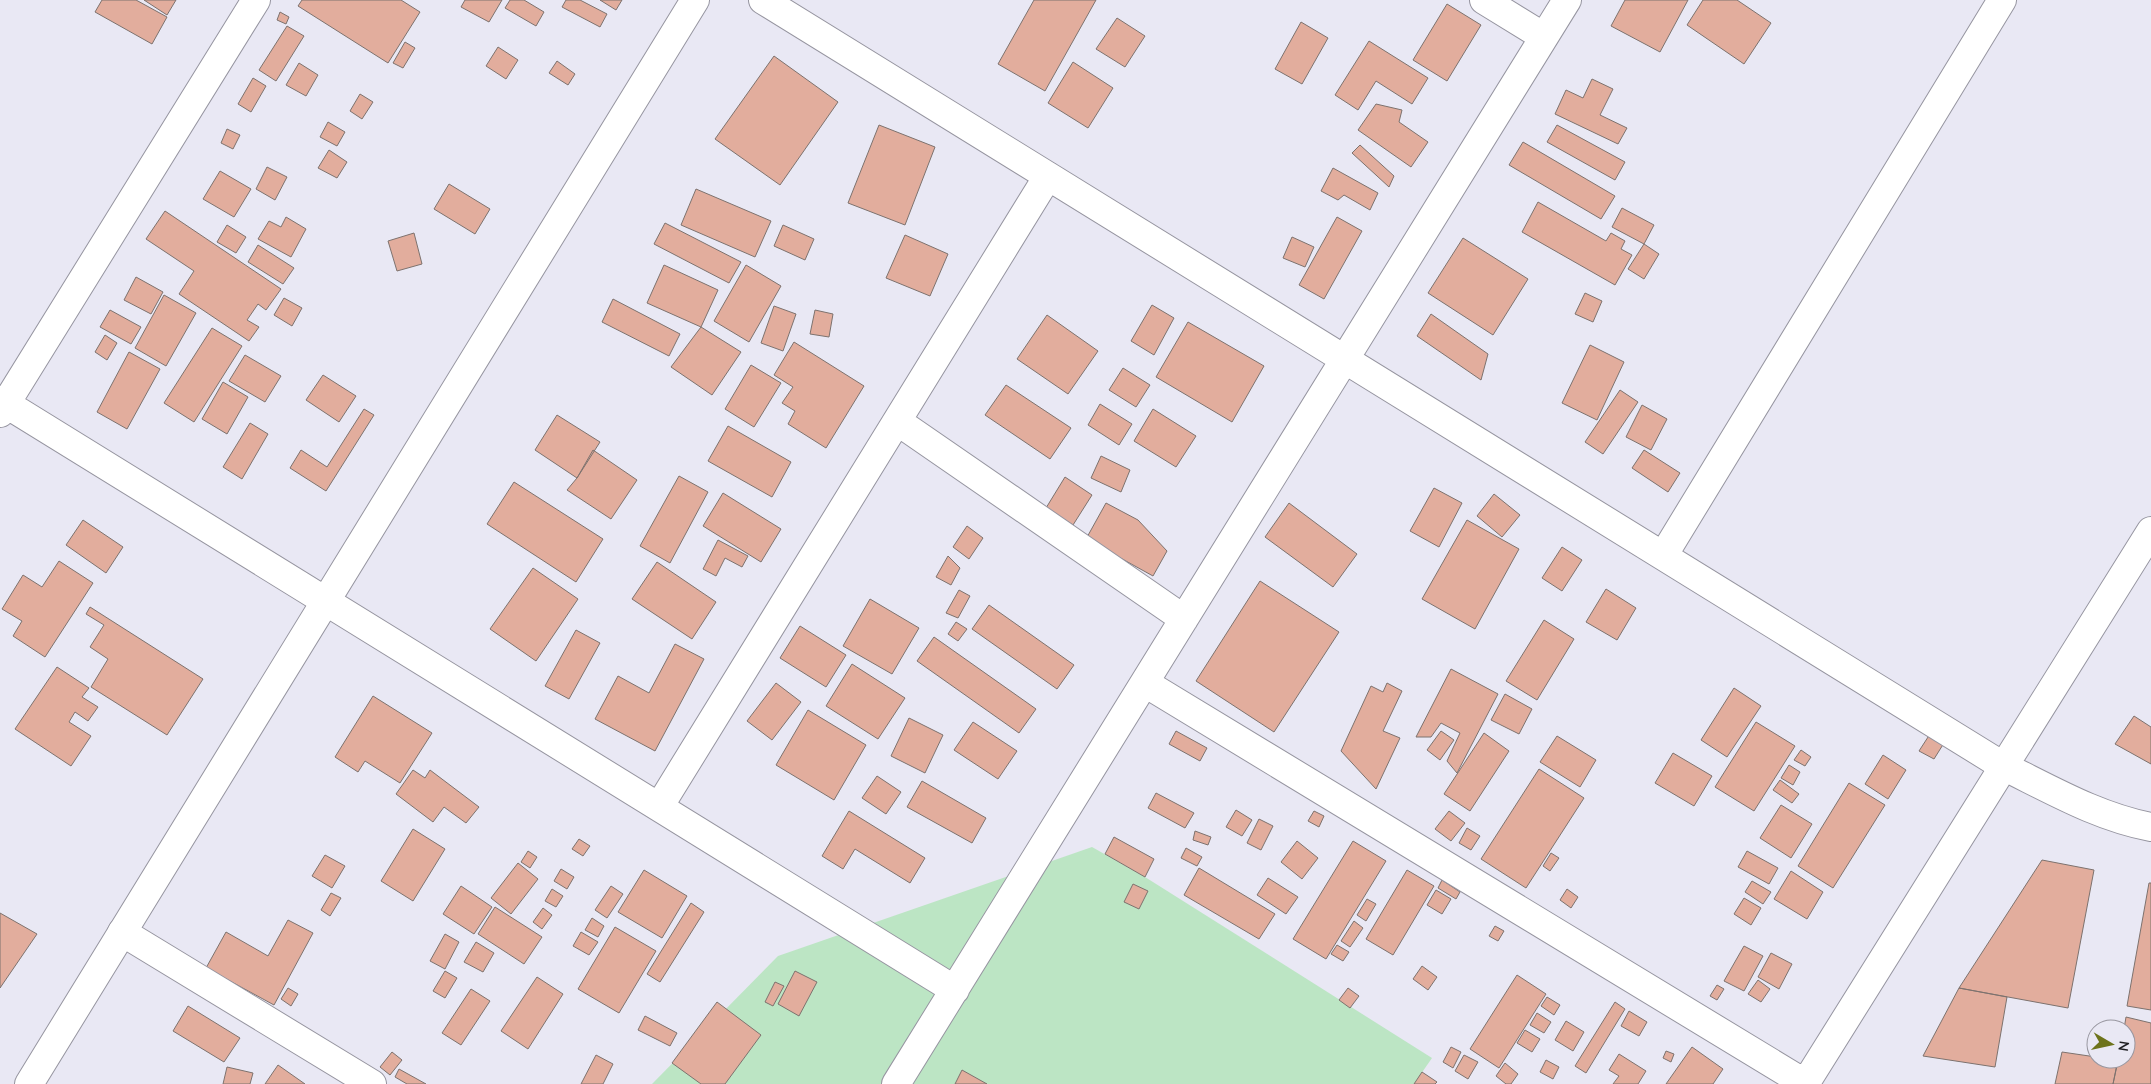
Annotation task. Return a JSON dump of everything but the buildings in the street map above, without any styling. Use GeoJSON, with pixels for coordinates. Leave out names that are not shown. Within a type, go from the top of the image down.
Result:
{"type":"FeatureCollection","features":[{"type":"Feature","properties":{"kind":"street"},"geometry":{"type":"LineString","coordinates":[[256,0],[2,406],[326,601],[955,990]]}},
{"type":"Feature","properties":{"kind":"street"},"geometry":{"type":"LineString","coordinates":[[29,1084],[695,0]]}},
{"type":"Feature","properties":{"kind":"street"},"geometry":{"type":"LineString","coordinates":[[764,0],[2004,766],[2098,812],[2125,822],[2151,827]]}},
{"type":"Feature","properties":{"kind":"street"},"geometry":{"type":"LineString","coordinates":[[1484,0],[1544,37]]}},
{"type":"Feature","properties":{"kind":"street"},"geometry":{"type":"LineString","coordinates":[[896,1084],[1567,0]]}},
{"type":"Feature","properties":{"kind":"street"},"geometry":{"type":"LineString","coordinates":[[1663,556],[2002,0]]}},
{"type":"Feature","properties":{"kind":"street"},"geometry":{"type":"LineString","coordinates":[[659,807],[1048,176]]}},
{"type":"Feature","properties":{"kind":"street"},"geometry":{"type":"LineString","coordinates":[[897,421],[1184,619]]}},
{"type":"Feature","properties":{"kind":"street"},"geometry":{"type":"LineString","coordinates":[[1145,683],[1806,1084],[2151,531]]}},
{"type":"Feature","properties":{"kind":"street"},"geometry":{"type":"LineString","coordinates":[[122,932],[372,1084]]}},
{"type":"Feature","properties":{"kind":"green space"},"geometry":{"type":"Polygon","coordinates":[[[1092,847],[1145,877],[1432,1058],[1414,1084],[652,1084],[778,956],[1092,847]]]}}]}
